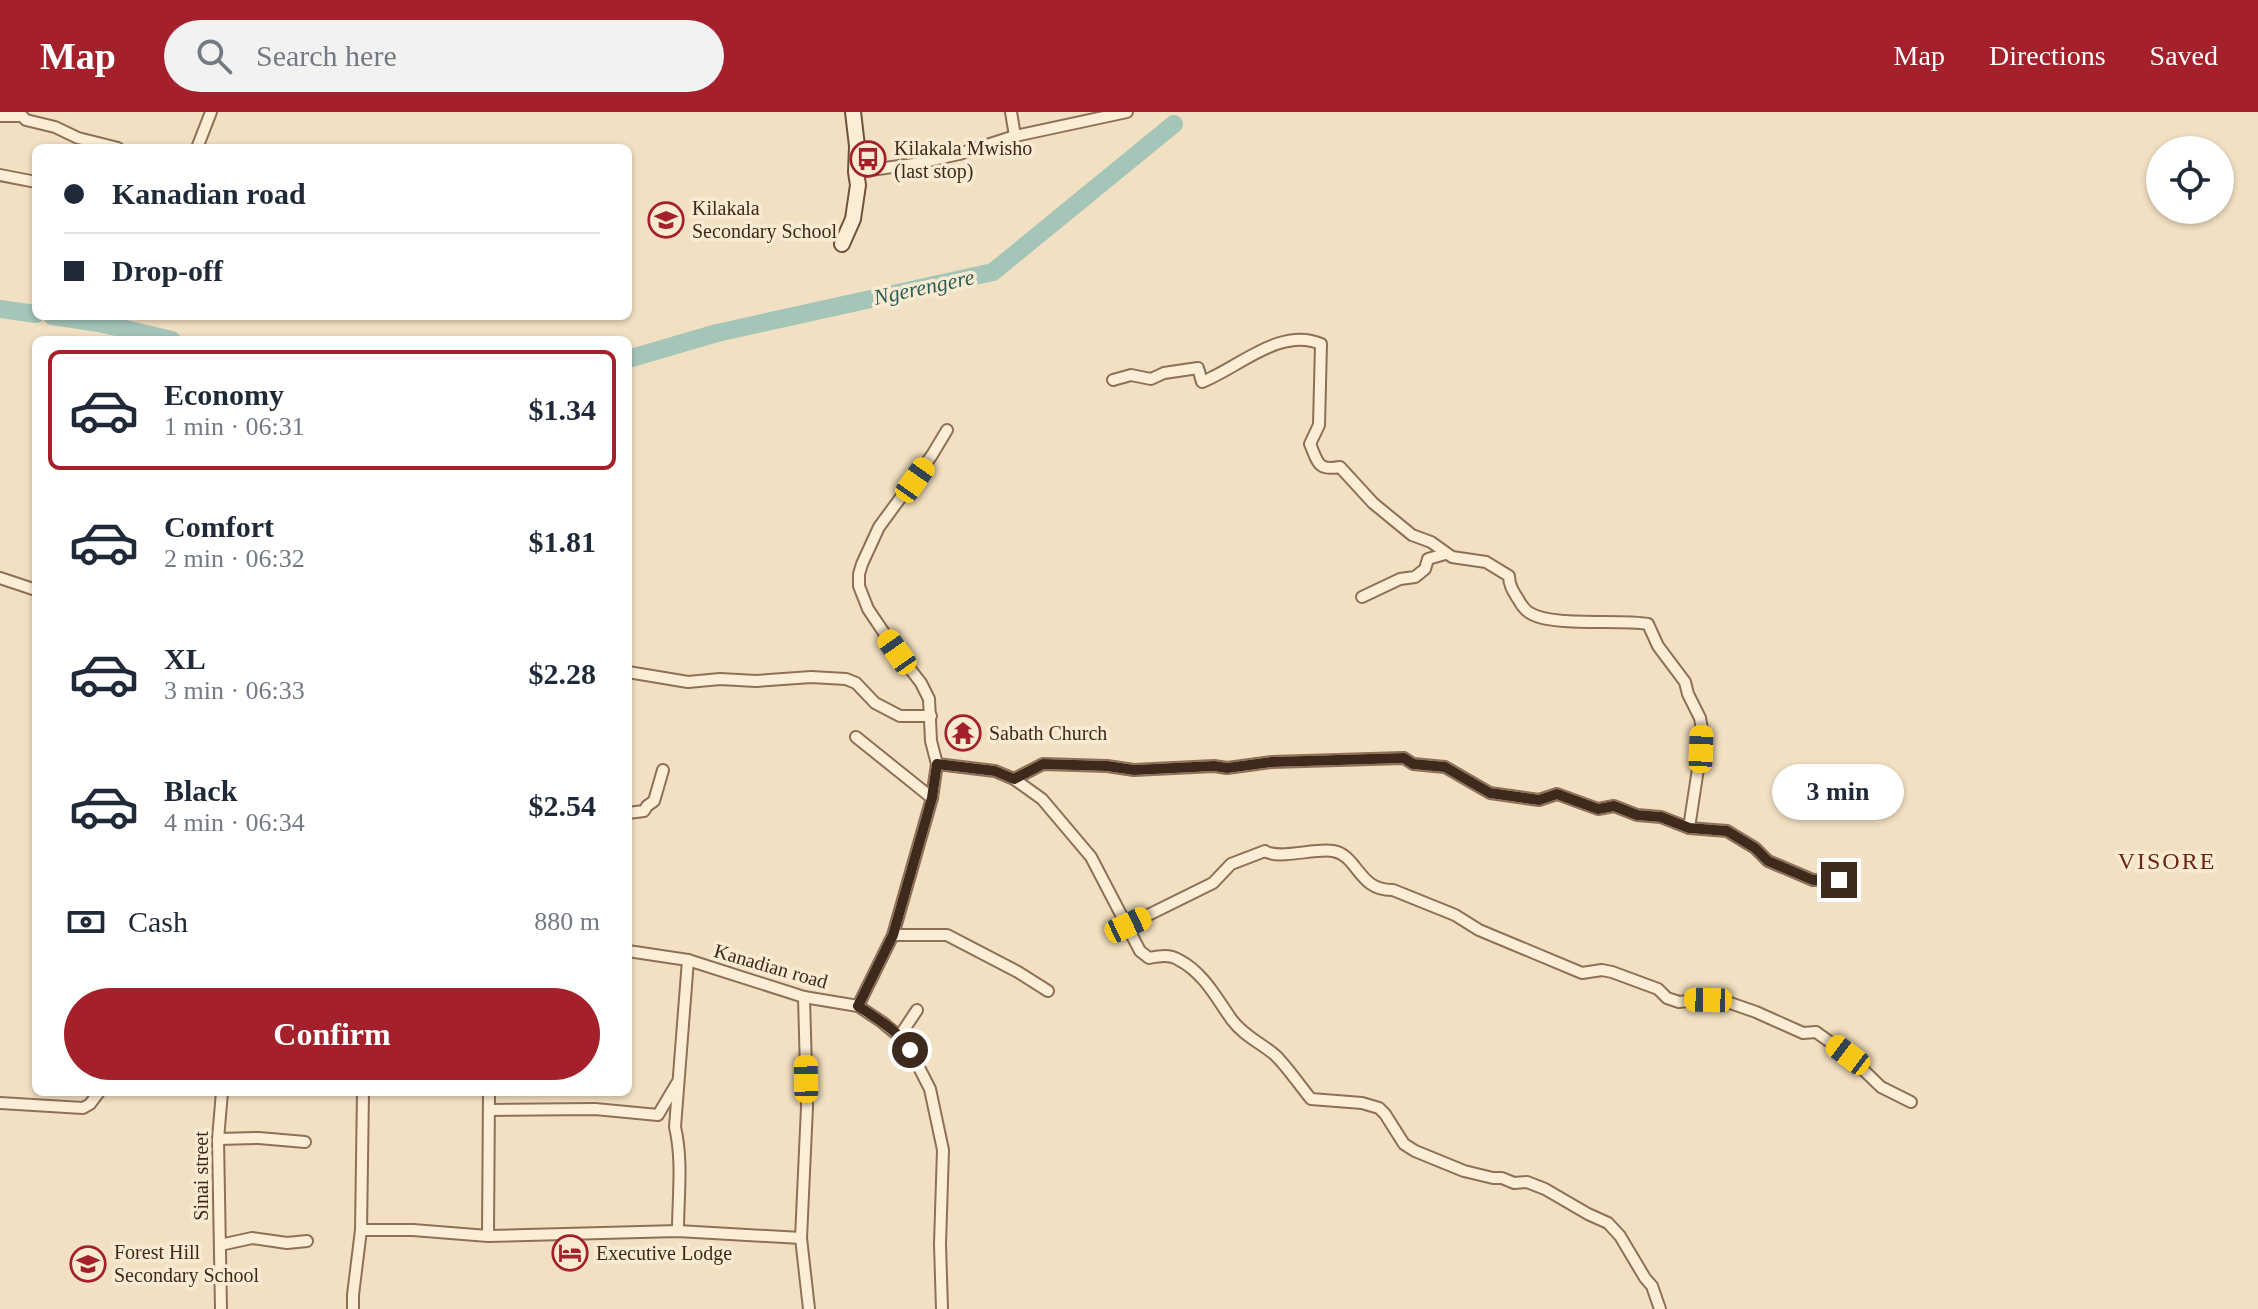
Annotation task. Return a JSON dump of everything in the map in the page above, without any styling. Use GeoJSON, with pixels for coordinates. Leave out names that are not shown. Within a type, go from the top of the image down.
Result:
{"type":"FeatureCollection","features":[{"type":"Feature","properties":{"kind":"street"},"geometry":{"type":"LineString","coordinates":[[199,144],[211,112]]}},
{"type":"Feature","properties":{"kind":"street"},"geometry":{"type":"LineString","coordinates":[[842,244],[857,203],[857,146],[853,112]]}},
{"type":"Feature","properties":{"kind":"street"},"geometry":{"type":"LineString","coordinates":[[1011,112],[1015,136]]}},
{"type":"Feature","properties":{"kind":"street"},"geometry":{"type":"LineString","coordinates":[[856,172],[914,164],[1015,136],[1127,112]]}},
{"type":"Feature","properties":{"kind":"street"},"geometry":{"type":"LineString","coordinates":[[0,116],[22,116],[26,120],[102,144]]}},
{"type":"Feature","properties":{"kind":"street"},"geometry":{"type":"LineString","coordinates":[[0,175],[32,181]]}},
{"type":"Feature","properties":{"kind":"street"},"geometry":{"type":"LineString","coordinates":[[1113,380],[1131,375],[1151,379],[1164,373],[1198,368],[1202,382],[1280,342],[1307,340],[1320,343],[1319,425],[1310,444],[1322,467],[1340,467],[1373,503],[1406,531],[1431,542],[1445,554],[1463,560],[1486,562],[1509,576],[1509,585],[1522,606],[1532,615],[1555,621],[1648,624],[1658,646],[1685,682],[1700,718],[1701,749],[1689,828]]}},
{"type":"Feature","properties":{"kind":"street"},"geometry":{"type":"LineString","coordinates":[[858,1006],[893,935],[932,798],[937,764],[931,741],[929,699],[921,683],[873,618],[861,593],[859,579],[862,564],[879,527],[924,468],[947,430]]}},
{"type":"Feature","properties":{"kind":"street"},"geometry":{"type":"LineString","coordinates":[[1362,597],[1400,579],[1415,577],[1425,569],[1428,559],[1445,554]]}},
{"type":"Feature","properties":{"kind":"street"},"geometry":{"type":"LineString","coordinates":[[0,578],[32,589]]}},
{"type":"Feature","properties":{"kind":"street"},"geometry":{"type":"LineString","coordinates":[[632,673],[679,682],[811,677],[846,679],[856,683],[875,703],[900,716],[931,716]]}},
{"type":"Feature","properties":{"kind":"street"},"geometry":{"type":"LineString","coordinates":[[856,737],[932,798]]}},
{"type":"Feature","properties":{"kind":"street"},"geometry":{"type":"LineString","coordinates":[[1014,779],[1043,764],[1134,770],[1404,758],[1413,764],[1445,767],[1490,793],[1539,800],[1557,794],[1598,809],[1614,806],[1637,815],[1661,817],[1689,828],[1727,831],[1755,848],[1768,861],[1813,880],[1839,880]]}},
{"type":"Feature","properties":{"kind":"street"},"geometry":{"type":"LineString","coordinates":[[937,764],[995,771],[1014,779],[1042,799],[1091,857],[1140,951],[1149,958],[1164,955],[1178,959],[1201,977],[1233,1021],[1246,1035],[1276,1056],[1311,1099],[1362,1103],[1379,1108],[1404,1144],[1415,1151],[1464,1171],[1514,1183],[1527,1182],[1608,1223],[1652,1286],[1660,1309]]}},
{"type":"Feature","properties":{"kind":"street"},"geometry":{"type":"LineString","coordinates":[[632,812],[644,811],[652,804],[663,770]]}},
{"type":"Feature","properties":{"kind":"street"},"geometry":{"type":"LineString","coordinates":[[1128,925],[1213,883],[1231,864],[1265,851],[1270,855],[1304,850],[1336,851],[1371,885],[1393,890],[1455,915],[1479,930],[1582,973],[1612,972],[1658,989],[1667,998],[1679,1002],[1716,998],[1803,1033],[1816,1032],[1848,1055],[1881,1087],[1911,1102]]}},
{"type":"Feature","properties":{"kind":"street"},"geometry":{"type":"LineString","coordinates":[[893,935],[947,935],[1048,991]]}},
{"type":"Feature","properties":{"kind":"street","name":"Kanadian road"},"geometry":{"type":"LineString","coordinates":[[632,952],[688,960],[804,997],[858,1006],[899,1037],[910,1050],[930,1089],[943,1150],[940,1244],[942,1309]]}},
{"type":"Feature","properties":{"kind":"street"},"geometry":{"type":"LineString","coordinates":[[678,1231],[680,1150],[675,1127],[688,960]]}},
{"type":"Feature","properties":{"kind":"street"},"geometry":{"type":"LineString","coordinates":[[804,997],[807,1107],[801,1238],[809,1309]]}},
{"type":"Feature","properties":{"kind":"street"},"geometry":{"type":"LineString","coordinates":[[899,1037],[917,1010]]}},
{"type":"Feature","properties":{"kind":"street"},"geometry":{"type":"LineString","coordinates":[[658,1115],[680,1078]]}},
{"type":"Feature","properties":{"kind":"street"},"geometry":{"type":"LineString","coordinates":[[0,1103],[83,1108],[96,1096]]}},
{"type":"Feature","properties":{"kind":"street","name":"Sinai street"},"geometry":{"type":"LineString","coordinates":[[221,1309],[218,1139],[222,1096]]}},
{"type":"Feature","properties":{"kind":"street"},"geometry":{"type":"LineString","coordinates":[[353,1309],[361,1230],[363,1096]]}},
{"type":"Feature","properties":{"kind":"street"},"geometry":{"type":"LineString","coordinates":[[488,1236],[489,1096]]}},
{"type":"Feature","properties":{"kind":"street"},"geometry":{"type":"LineString","coordinates":[[489,1110],[595,1109],[658,1115],[675,1127]]}},
{"type":"Feature","properties":{"kind":"street"},"geometry":{"type":"LineString","coordinates":[[218,1139],[259,1138],[305,1142]]}},
{"type":"Feature","properties":{"kind":"street"},"geometry":{"type":"LineString","coordinates":[[361,1230],[413,1230],[488,1236],[678,1231],[801,1238]]}},
{"type":"Feature","properties":{"kind":"street"},"geometry":{"type":"LineString","coordinates":[[220,1245],[252,1238],[287,1243],[307,1241]]}},
{"type":"Feature","properties":{"kind":"waterway","name":"Ngerengere"},"geometry":{"type":"LineString","coordinates":[[632,358],[717,333],[993,272],[1174,124]]}},
{"type":"Feature","properties":{"kind":"waterway","name":"Ngerengere"},"geometry":{"type":"LineString","coordinates":[[0,309],[32,313]]}},
{"type":"Feature","properties":{"kind":"waterway","name":"Ngerengere"},"geometry":{"type":"LineString","coordinates":[[79,320],[155,336]]}},
{"type":"Feature","properties":{"kind":"place","name":"Kilakala Mwisho (last stop)"},"geometry":{"type":"Point","coordinates":[868,159]}},
{"type":"Feature","properties":{"kind":"place","name":"Kilakala Secondary School"},"geometry":{"type":"Point","coordinates":[666,220]}},
{"type":"Feature","properties":{"kind":"place","name":"Sabath Church"},"geometry":{"type":"Point","coordinates":[963,733]}},
{"type":"Feature","properties":{"kind":"place","name":"Executive Lodge"},"geometry":{"type":"Point","coordinates":[570,1253]}},
{"type":"Feature","properties":{"kind":"place","name":"Forest Hill Secondary School"},"geometry":{"type":"Point","coordinates":[88,1264]}},
{"type":"Feature","properties":{"kind":"district","name":"VISORE"},"geometry":{"type":"Point","coordinates":[2167,861]}},
{"type":"Feature","properties":{"kind":"route"},"geometry":{"type":"LineString","coordinates":[[910,1050],[906,1042],[858,1006],[893,935],[932,798],[937,764],[995,771],[1014,779],[1043,764],[1134,770],[1404,758],[1422,766],[1445,767],[1490,793],[1539,800],[1557,794],[1598,809],[1614,806],[1637,815],[1661,817],[1689,828],[1727,831],[1755,848],[1768,861],[1813,880],[1839,880]]}}]}
